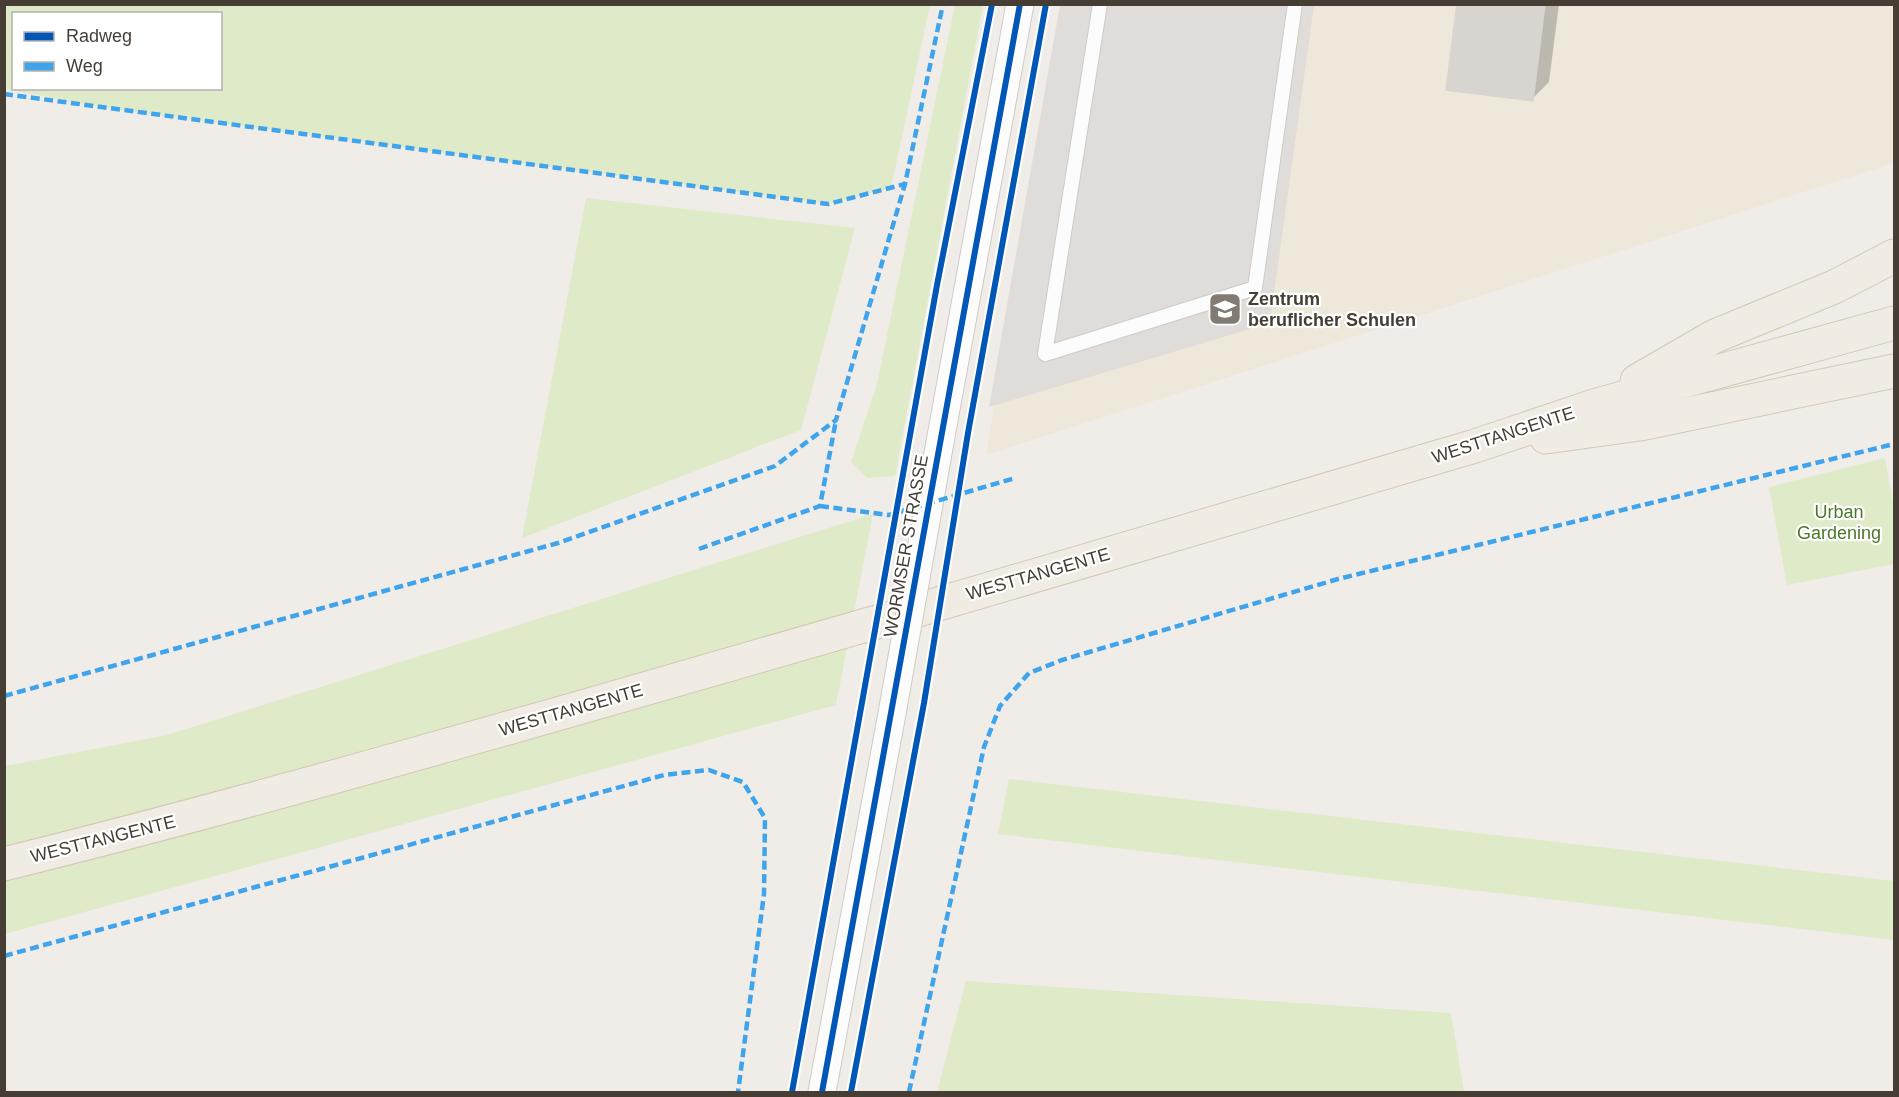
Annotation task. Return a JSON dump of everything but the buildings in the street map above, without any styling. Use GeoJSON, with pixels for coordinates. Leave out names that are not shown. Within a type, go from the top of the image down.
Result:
{"type":"FeatureCollection","features":[{"type":"Feature","properties":{"kind":"main road"},"geometry":{"type":"LineString","coordinates":[[1597,405],[1715,336],[1834,287],[1894,256]]}},
{"type":"Feature","properties":{"kind":"main road","name":"WESTTANGENTE"},"geometry":{"type":"LineString","coordinates":[[4,864],[320,782],[695,675],[1475,446],[1597,405],[1894,322]]}},
{"type":"Feature","properties":{"kind":"main road"},"geometry":{"type":"LineString","coordinates":[[1475,446],[1640,424],[1894,372]]}},
{"type":"Feature","properties":{"kind":"street","name":"WORMSER STRASSE"},"geometry":{"type":"LineString","coordinates":[[822,1092],[1020,4]]}},
{"type":"Feature","properties":{"kind":"lane"},"geometry":{"type":"LineString","coordinates":[[1100,4],[1045,354],[1255,288],[1295,4]]}},
{"type":"Feature","properties":{"kind":"shaded area"},"geometry":{"type":"Polygon","coordinates":[[[1060,5],[1314,5],[1270,323],[989,407],[1060,5]]]}},
{"type":"Feature","properties":{"kind":"shaded area","name":"Zentrum beruflicher Schulen"},"geometry":{"type":"Polygon","coordinates":[[[1061,5],[1894,5],[1894,163],[986,455],[1061,5]]]}},
{"type":"Feature","properties":{"kind":"green space"},"geometry":{"type":"Polygon","coordinates":[[[4,5],[930,5],[891,188],[828,204],[120,110],[5,89],[4,5]]]}},
{"type":"Feature","properties":{"kind":"green space"},"geometry":{"type":"Polygon","coordinates":[[[955,5],[983,5],[895,476],[867,478],[851,462],[877,384],[955,5]]]}},
{"type":"Feature","properties":{"kind":"green space"},"geometry":{"type":"Polygon","coordinates":[[[586,198],[855,228],[801,430],[522,538],[586,198]]]}},
{"type":"Feature","properties":{"kind":"green space","name":"Urban Gardening"},"geometry":{"type":"Polygon","coordinates":[[[1885,458],[1894,510],[1894,564],[1787,585],[1769,487],[1885,458]]]}},
{"type":"Feature","properties":{"kind":"green space"},"geometry":{"type":"Polygon","coordinates":[[[873,514],[836,705],[5,934],[5,766],[167,735],[873,514]]]}},
{"type":"Feature","properties":{"kind":"green space"},"geometry":{"type":"Polygon","coordinates":[[[1009,779],[1894,881],[1894,940],[998,834],[1009,779]]]}},
{"type":"Feature","properties":{"kind":"green space"},"geometry":{"type":"Polygon","coordinates":[[[966,981],[1451,1013],[1464,1092],[937,1092],[966,981]]]}},
{"type":"Feature","properties":{"kind":"marked path"},"geometry":{"type":"LineString","coordinates":[[4,696],[558,543],[775,466],[836,420],[905,184],[943,4]]}},
{"type":"Feature","properties":{"kind":"marked path"},"geometry":{"type":"LineString","coordinates":[[4,94],[828,204],[905,184]]}},
{"type":"Feature","properties":{"kind":"marked path"},"geometry":{"type":"LineString","coordinates":[[699,549],[820,506],[836,420]]}},
{"type":"Feature","properties":{"kind":"marked path"},"geometry":{"type":"LineString","coordinates":[[909,1092],[984,747],[1000,706],[1029,673],[1062,660],[1338,579],[1894,444]]}},
{"type":"Feature","properties":{"kind":"marked path"},"geometry":{"type":"LineString","coordinates":[[820,506],[889,515],[1015,478]]}},
{"type":"Feature","properties":{"kind":"marked path"},"geometry":{"type":"LineString","coordinates":[[4,956],[664,775],[709,770],[743,782],[765,818],[764,894],[738,1092]]}},
{"type":"Feature","properties":{"kind":"cycle path"},"geometry":{"type":"LineString","coordinates":[[792,1092],[937,285],[992,4]]}},
{"type":"Feature","properties":{"kind":"cycle path"},"geometry":{"type":"LineString","coordinates":[[822,1092],[1020,4]]}},
{"type":"Feature","properties":{"kind":"cycle path"},"geometry":{"type":"LineString","coordinates":[[851,1092],[924,703],[968,433],[1046,4]]}},
{"type":"Feature","properties":{"kind":"place","name":"Zentrum beruflicher Schulen"},"geometry":{"type":"Point","coordinates":[1225,309]}}]}
